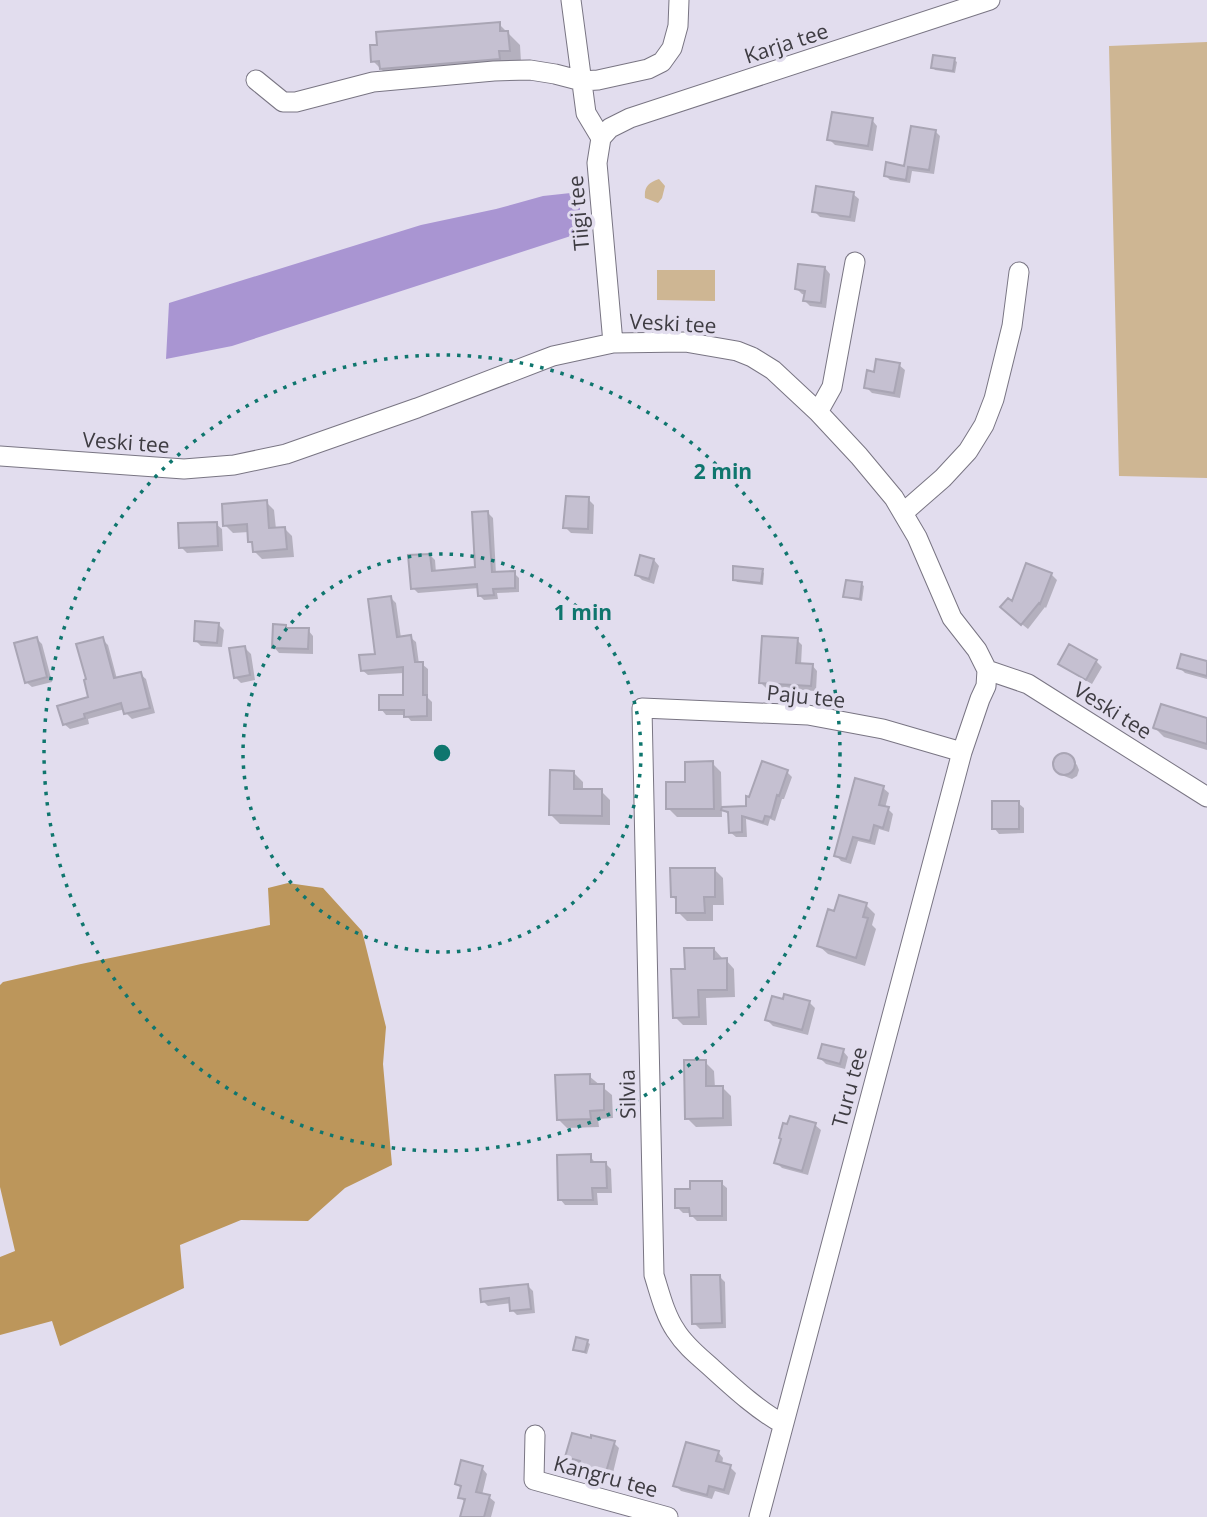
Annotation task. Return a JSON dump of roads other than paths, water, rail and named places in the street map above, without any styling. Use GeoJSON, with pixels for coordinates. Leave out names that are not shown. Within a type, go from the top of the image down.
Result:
{"type":"FeatureCollection","features":[{"type":"Feature","properties":{"kind":"street"},"geometry":{"type":"LineString","coordinates":[[571,0],[586,113],[601,138]]}},
{"type":"Feature","properties":{"kind":"street"},"geometry":{"type":"LineString","coordinates":[[256,80],[282,102],[296,102],[373,82],[494,71],[530,70],[582,82],[597,80],[648,69],[662,62],[671,48],[678,26],[679,0]]}},
{"type":"Feature","properties":{"kind":"street","name":"Karja tee"},"geometry":{"type":"LineString","coordinates":[[601,138],[610,128],[630,118],[990,0]]}},
{"type":"Feature","properties":{"kind":"street","name":"Tiigi tee"},"geometry":{"type":"LineString","coordinates":[[601,138],[597,163],[613,343]]}},
{"type":"Feature","properties":{"kind":"street"},"geometry":{"type":"LineString","coordinates":[[818,412],[832,387],[855,262]]}},
{"type":"Feature","properties":{"kind":"street"},"geometry":{"type":"LineString","coordinates":[[903,513],[943,478],[968,451],[984,425],[994,399],[1012,326],[1019,272]]}},
{"type":"Feature","properties":{"kind":"street","name":"Veski tee"},"geometry":{"type":"LineString","coordinates":[[0,457],[184,469],[234,465],[286,454],[553,356],[613,343],[685,342],[737,351],[773,370],[818,412],[894,498],[917,537],[952,618],[977,650],[987,670],[1028,684],[1207,797]]}},
{"type":"Feature","properties":{"kind":"street","name":"Turu tee"},"geometry":{"type":"LineString","coordinates":[[758,1517],[962,752],[986,686],[987,670]]}},
{"type":"Feature","properties":{"kind":"street","name":"Paju tee"},"geometry":{"type":"LineString","coordinates":[[642,708],[808,715],[883,729],[962,752]]}},
{"type":"Feature","properties":{"kind":"street","name":"Silvia"},"geometry":{"type":"LineString","coordinates":[[642,708],[654,1275],[665,1310],[675,1331],[687,1346],[744,1397],[783,1424]]}},
{"type":"Feature","properties":{"kind":"street","name":"Kangru tee"},"geometry":{"type":"LineString","coordinates":[[535,1435],[534,1480],[668,1517]]}}]}
